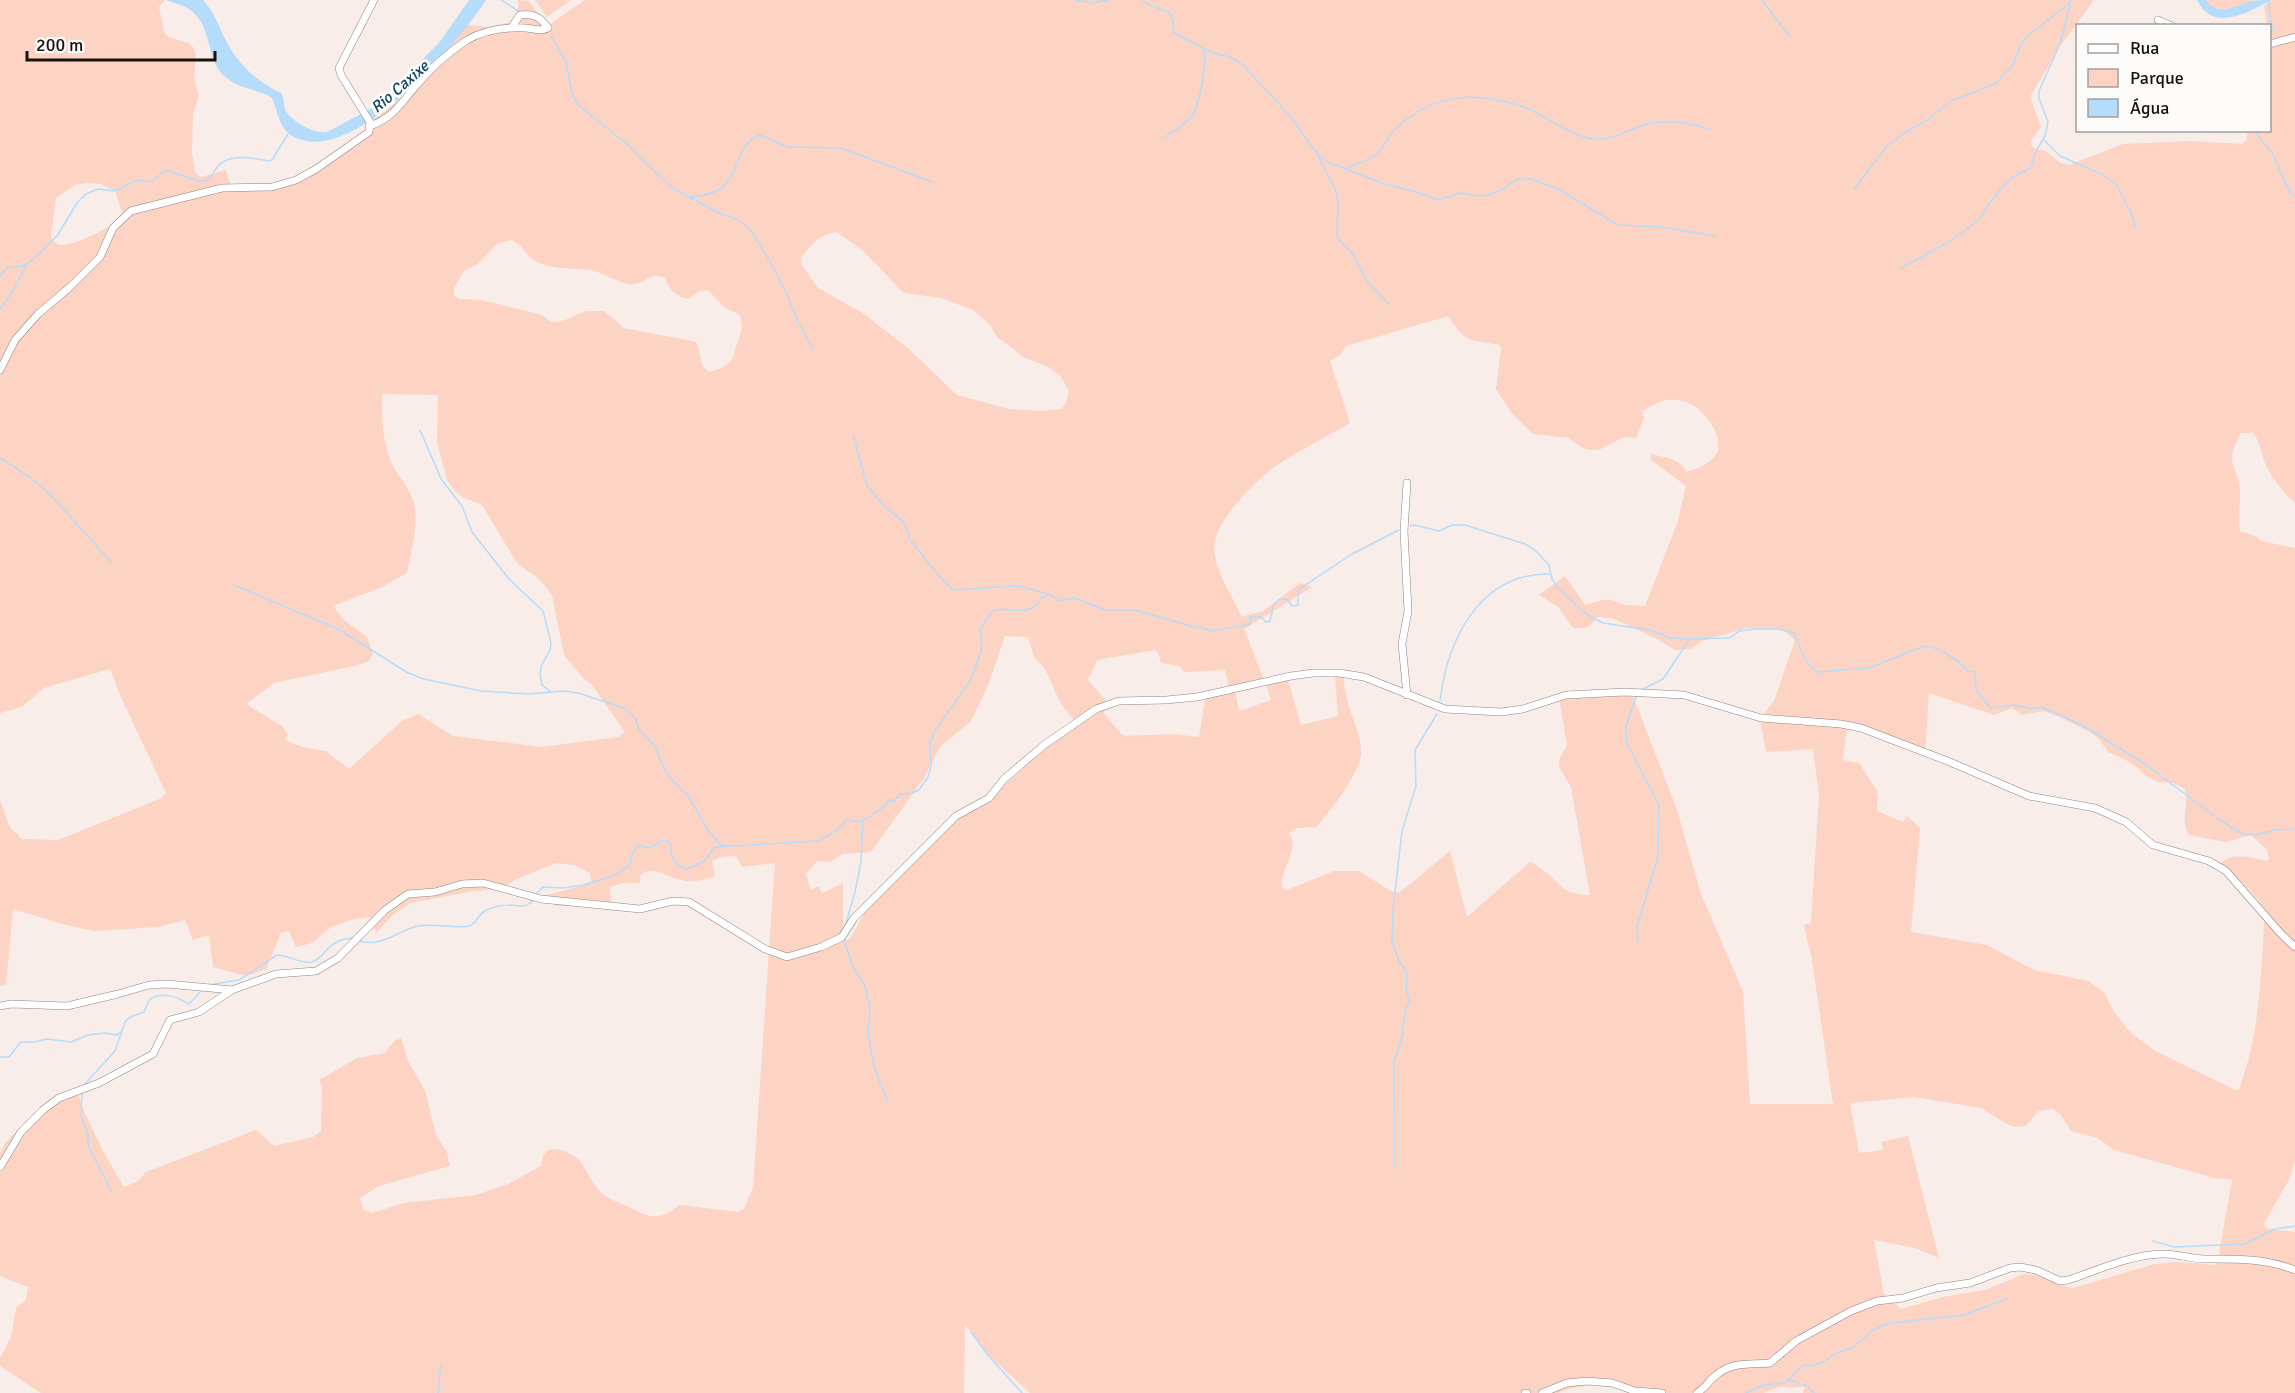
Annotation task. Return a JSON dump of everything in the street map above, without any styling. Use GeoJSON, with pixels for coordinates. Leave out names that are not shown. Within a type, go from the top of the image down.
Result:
{"type":"FeatureCollection","features":[{"type":"Feature","properties":{"kind":"street"},"geometry":{"type":"LineString","coordinates":[[0,370],[15,340],[38,314],[100,257],[113,228],[131,211],[222,188],[272,187],[296,180],[369,132],[370,124],[339,68],[374,0]]}},
{"type":"Feature","properties":{"kind":"street"},"geometry":{"type":"LineString","coordinates":[[370,124],[382,121],[404,102],[415,87],[466,41],[485,31],[511,28],[543,31],[548,28],[542,19],[530,13],[520,15],[511,28]]}},
{"type":"Feature","properties":{"kind":"street"},"geometry":{"type":"LineString","coordinates":[[2158,20],[2167,24]]}},
{"type":"Feature","properties":{"kind":"street"},"geometry":{"type":"LineString","coordinates":[[2271,44],[2295,38]]}},
{"type":"Feature","properties":{"kind":"street"},"geometry":{"type":"LineString","coordinates":[[1407,483],[1404,531],[1408,611],[1402,644],[1407,695]]}},
{"type":"Feature","properties":{"kind":"street"},"geometry":{"type":"LineString","coordinates":[[0,1167],[21,1132],[43,1110],[59,1098],[99,1083],[153,1054],[170,1020],[199,1012],[232,990],[276,974],[316,971],[338,958],[385,910],[408,894],[435,892],[462,884],[483,883],[542,899],[640,909],[674,901],[689,902],[765,949],[787,957],[821,947],[842,937],[854,918],[956,816],[989,798],[1004,779],[1044,745],[1096,709],[1119,700],[1166,700],[1197,697],[1313,673],[1339,673],[1364,677],[1445,709],[1501,712],[1523,709],[1566,695],[1625,692],[1684,695],[1761,718],[1841,724],[1861,728],[2029,796],[2095,808],[2126,822],[2153,845],[2209,861],[2226,871],[2295,947]]}},
{"type":"Feature","properties":{"kind":"street"},"geometry":{"type":"LineString","coordinates":[[0,1006],[11,1004],[67,1006],[149,985],[167,984],[232,990]]}},
{"type":"Feature","properties":{"kind":"street"},"geometry":{"type":"LineString","coordinates":[[1696,1393],[1715,1376],[1730,1367],[1744,1363],[1770,1363],[1796,1341],[1877,1301],[1903,1298],[1936,1288],[1970,1283],[2010,1268],[2020,1267],[2060,1281],[2118,1263],[2163,1254],[2200,1259],[2248,1258],[2280,1264],[2295,1270]]}},
{"type":"Feature","properties":{"kind":"street"},"geometry":{"type":"LineString","coordinates":[[1542,1393],[1567,1383],[1587,1381],[1612,1383],[1635,1391],[1662,1393]]}},
{"type":"Feature","properties":{"kind":"green space"},"geometry":{"type":"Polygon","coordinates":[[[0,0],[165,0],[159,7],[164,32],[168,37],[188,43],[193,47],[196,55],[194,79],[199,96],[193,114],[192,153],[195,173],[201,177],[226,170],[231,187],[274,185],[296,179],[363,138],[371,121],[398,101],[446,52],[468,25],[487,27],[513,22],[518,15],[518,0],[529,1],[547,26],[585,0],[2094,0],[2061,45],[2030,97],[2041,127],[2031,140],[2031,145],[2046,151],[2059,162],[2069,165],[2123,144],[2191,141],[2242,144],[2246,141],[2248,132],[2271,132],[2271,24],[2267,24],[2264,6],[2271,0],[2295,0],[2295,503],[2269,472],[2253,433],[2241,433],[2235,444],[2232,459],[2239,483],[2240,531],[2257,537],[2261,541],[2295,548],[2295,1161],[2289,1180],[2263,1225],[2269,1229],[2295,1232],[2295,1393],[1803,1393],[1804,1387],[1779,1387],[1763,1393],[1637,1393],[1608,1385],[1587,1385],[1558,1393],[1030,1393],[984,1351],[965,1324],[964,1393],[41,1393],[0,1366],[0,1358],[11,1337],[16,1308],[26,1300],[28,1287],[0,1276],[0,1153],[6,1142],[49,1100],[77,1089],[82,1107],[104,1153],[124,1187],[138,1181],[146,1172],[256,1130],[274,1146],[313,1137],[321,1131],[322,1086],[319,1080],[357,1058],[385,1053],[394,1041],[401,1038],[408,1061],[425,1090],[436,1135],[447,1152],[450,1166],[379,1186],[360,1198],[363,1210],[372,1213],[404,1203],[476,1195],[508,1184],[541,1166],[544,1154],[553,1149],[579,1160],[596,1187],[606,1196],[647,1215],[659,1216],[680,1205],[738,1212],[744,1209],[753,1188],[775,863],[742,867],[736,856],[722,857],[712,861],[715,876],[694,881],[676,879],[660,872],[650,871],[640,876],[640,883],[624,883],[610,887],[611,904],[559,906],[539,897],[592,883],[590,873],[575,865],[556,863],[517,879],[502,888],[410,903],[393,915],[376,933],[370,917],[354,919],[331,927],[312,943],[296,947],[289,931],[281,933],[266,969],[246,976],[213,967],[209,935],[193,940],[185,920],[158,927],[95,931],[13,909],[6,985],[0,986],[0,800],[10,827],[22,839],[58,840],[162,798],[166,793],[110,669],[44,688],[22,707],[0,713],[0,0]],[[100,184],[75,185],[56,198],[51,237],[59,245],[77,242],[96,234],[123,214],[115,191],[100,184]],[[837,232],[821,237],[801,257],[802,265],[818,288],[864,314],[909,349],[957,395],[1009,409],[1044,411],[1061,409],[1066,403],[1069,391],[1060,375],[1046,366],[1025,358],[996,336],[991,326],[973,310],[941,298],[904,293],[863,251],[837,232]],[[512,240],[498,243],[479,263],[464,271],[454,288],[454,295],[458,299],[482,300],[542,315],[551,322],[560,322],[586,311],[604,311],[624,328],[696,342],[701,362],[709,372],[722,368],[732,360],[742,328],[740,315],[724,307],[708,290],[699,291],[688,299],[673,292],[665,278],[659,276],[630,284],[591,270],[561,268],[539,263],[512,240]],[[1448,316],[1346,346],[1340,355],[1330,361],[1350,423],[1286,459],[1258,481],[1228,514],[1216,537],[1214,548],[1217,566],[1242,617],[1263,611],[1300,583],[1312,587],[1244,629],[1265,682],[1235,690],[1239,711],[1271,700],[1266,684],[1288,680],[1301,725],[1338,716],[1335,675],[1344,676],[1346,696],[1359,738],[1360,761],[1336,803],[1316,827],[1297,828],[1289,833],[1293,846],[1282,888],[1287,890],[1334,871],[1359,871],[1391,891],[1399,893],[1450,851],[1467,917],[1530,862],[1570,892],[1590,895],[1571,787],[1559,767],[1559,760],[1567,745],[1559,698],[1631,691],[1676,807],[1701,894],[1743,992],[1750,1104],[1833,1104],[1812,960],[1804,925],[1811,923],[1819,795],[1813,749],[1766,752],[1760,719],[1774,701],[1795,640],[1782,629],[1746,628],[1702,641],[1690,649],[1675,650],[1612,618],[1597,617],[1587,627],[1573,628],[1558,607],[1539,595],[1565,576],[1585,605],[1611,600],[1625,605],[1645,606],[1678,521],[1686,486],[1651,460],[1651,454],[1676,461],[1686,472],[1703,466],[1717,453],[1719,446],[1715,430],[1699,409],[1682,401],[1668,400],[1642,411],[1644,418],[1636,438],[1624,437],[1599,450],[1583,448],[1568,438],[1533,434],[1511,412],[1496,389],[1500,345],[1469,339],[1460,332],[1448,316]],[[382,394],[384,434],[388,453],[414,503],[416,520],[407,573],[382,587],[333,606],[344,620],[367,637],[373,654],[369,661],[358,665],[274,683],[246,704],[282,726],[288,735],[284,740],[306,748],[326,751],[349,769],[402,721],[418,714],[453,736],[542,747],[618,737],[625,732],[592,685],[583,678],[564,655],[552,595],[539,579],[517,563],[482,505],[464,498],[447,480],[437,442],[438,395],[382,394]],[[1005,636],[989,683],[971,721],[940,747],[924,778],[871,852],[843,854],[830,862],[817,861],[806,874],[811,890],[818,886],[822,893],[843,883],[843,936],[846,940],[850,939],[864,914],[928,846],[966,811],[988,799],[1076,723],[1060,702],[1045,669],[1034,657],[1028,637],[1005,636]],[[1155,650],[1097,660],[1088,680],[1106,701],[1108,707],[1103,712],[1125,736],[1173,734],[1199,737],[1206,695],[1229,689],[1225,670],[1184,672],[1180,666],[1161,663],[1158,652],[1155,650]],[[1929,693],[1925,756],[1855,726],[1847,729],[1843,760],[1859,763],[1878,792],[1877,811],[1903,822],[1907,816],[1920,828],[1911,932],[1987,945],[2034,970],[2088,981],[2104,992],[2114,1012],[2131,1033],[2155,1051],[2238,1091],[2246,1069],[2256,1024],[2265,909],[2250,890],[2219,865],[2224,860],[2235,856],[2267,861],[2269,858],[2267,850],[2251,835],[2226,842],[2189,835],[2185,823],[2185,789],[2173,783],[2158,782],[2146,776],[2126,760],[2108,752],[2099,739],[2090,732],[2043,711],[2023,715],[2012,708],[1994,715],[1929,693]],[[1914,1097],[1850,1103],[1859,1153],[1883,1150],[1881,1142],[1908,1136],[1939,1258],[1915,1248],[1874,1240],[1884,1294],[1901,1309],[1943,1297],[1985,1290],[2024,1274],[2036,1275],[2073,1288],[2155,1264],[2177,1262],[2217,1265],[2232,1180],[2215,1178],[2114,1150],[2098,1138],[2071,1131],[2060,1114],[2053,1109],[2038,1111],[2026,1126],[2015,1127],[1981,1108],[1914,1097]]]}},
{"type":"Feature","properties":{"kind":"green space"},"geometry":{"type":"Polygon","coordinates":[[[535,0],[571,0],[547,17],[535,0]]]}},
{"type":"Feature","properties":{"kind":"green space"},"geometry":{"type":"Polygon","coordinates":[[[2206,0],[2253,0],[2222,9],[2216,8],[2206,0]]]}},
{"type":"Feature","properties":{"kind":"water","name":"Rio Caxixe"},"geometry":{"type":"Polygon","coordinates":[[[166,0],[203,0],[241,63],[263,83],[281,93],[289,115],[310,129],[327,132],[374,107],[439,43],[469,0],[486,0],[452,45],[401,97],[372,120],[343,135],[316,142],[292,136],[287,132],[271,97],[235,83],[224,76],[215,62],[204,29],[195,14],[185,7],[166,0]]]}},
{"type":"Feature","properties":{"kind":"water"},"geometry":{"type":"Polygon","coordinates":[[[2197,0],[2206,0],[2216,8],[2227,9],[2251,1],[2271,0],[2241,14],[2221,18],[2212,16],[2204,10],[2197,0]]]}},
{"type":"Feature","properties":{"kind":"waterway"},"geometry":{"type":"LineString","coordinates":[[501,0],[520,12]]}},
{"type":"Feature","properties":{"kind":"waterway"},"geometry":{"type":"LineString","coordinates":[[1076,0],[1092,3],[1108,0]]}},
{"type":"Feature","properties":{"kind":"waterway"},"geometry":{"type":"LineString","coordinates":[[1142,0],[1169,12],[1173,20],[1173,32],[1210,52],[1230,57],[1243,65],[1290,116],[1318,155],[1328,162],[1382,183],[1438,200],[1461,193],[1488,195],[1518,179],[1531,179],[1558,189],[1618,225],[1661,227],[1715,236]]}},
{"type":"Feature","properties":{"kind":"waterway"},"geometry":{"type":"LineString","coordinates":[[1762,0],[1790,37]]}},
{"type":"Feature","properties":{"kind":"waterway"},"geometry":{"type":"LineString","coordinates":[[1901,268],[1947,243],[1974,224],[2005,184],[2030,168],[2045,136],[2048,122],[2039,98],[2039,91],[2061,41],[2071,0]]}},
{"type":"Feature","properties":{"kind":"waterway"},"geometry":{"type":"LineString","coordinates":[[2268,0],[2271,34]]}},
{"type":"Feature","properties":{"kind":"waterway"},"geometry":{"type":"LineString","coordinates":[[1854,189],[1887,146],[1903,134],[1927,120],[1951,101],[1995,84],[2013,65],[2026,37],[2070,3]]}},
{"type":"Feature","properties":{"kind":"waterway"},"geometry":{"type":"LineString","coordinates":[[551,36],[566,62],[572,94],[578,105],[628,145],[674,189],[723,215],[737,219],[750,229],[768,258],[813,349]]}},
{"type":"Feature","properties":{"kind":"waterway"},"geometry":{"type":"LineString","coordinates":[[1165,137],[1185,123],[1194,112],[1204,73],[1203,49]]}},
{"type":"Feature","properties":{"kind":"waterway"},"geometry":{"type":"LineString","coordinates":[[1346,169],[1375,155],[1394,130],[1412,116],[1426,107],[1456,98],[1471,97],[1504,101],[1531,110],[1567,130],[1596,139],[1613,137],[1640,126],[1658,122],[1685,123],[1712,130]]}},
{"type":"Feature","properties":{"kind":"waterway"},"geometry":{"type":"LineString","coordinates":[[2255,132],[2272,153],[2290,193],[2295,196]]}},
{"type":"Feature","properties":{"kind":"waterway"},"geometry":{"type":"LineString","coordinates":[[0,276],[7,268],[22,266],[30,262],[57,236],[77,203],[86,194],[98,189],[115,191],[137,180],[152,182],[165,170],[199,181],[206,181],[218,166],[229,159],[272,160],[288,134]]}},
{"type":"Feature","properties":{"kind":"waterway"},"geometry":{"type":"LineString","coordinates":[[689,197],[717,191],[724,185],[730,178],[746,145],[760,135],[788,147],[841,148],[932,182]]}},
{"type":"Feature","properties":{"kind":"waterway"},"geometry":{"type":"LineString","coordinates":[[2044,140],[2060,156],[2101,174],[2116,184],[2131,213],[2135,227]]}},
{"type":"Feature","properties":{"kind":"waterway"},"geometry":{"type":"LineString","coordinates":[[1318,156],[1336,190],[1337,237],[1352,253],[1367,281],[1390,305]]}},
{"type":"Feature","properties":{"kind":"waterway"},"geometry":{"type":"LineString","coordinates":[[0,309],[15,288],[26,265]]}},
{"type":"Feature","properties":{"kind":"waterway"},"geometry":{"type":"LineString","coordinates":[[420,430],[441,479],[462,506],[472,532],[509,579],[543,611],[551,643],[550,650],[541,666],[540,675],[542,685],[551,692]]}},
{"type":"Feature","properties":{"kind":"waterway"},"geometry":{"type":"LineString","coordinates":[[853,435],[867,485],[884,506],[903,521],[911,541],[953,590],[1019,586],[1051,595],[1059,601],[1074,598],[1106,610],[1135,610],[1214,631],[1250,624],[1251,616],[1261,617],[1266,622],[1270,621],[1274,604],[1280,599],[1287,599],[1292,606],[1298,605],[1298,591],[1301,588],[1352,554],[1399,530]]}},
{"type":"Feature","properties":{"kind":"waterway"},"geometry":{"type":"LineString","coordinates":[[0,458],[41,486],[113,563]]}},
{"type":"Feature","properties":{"kind":"waterway"},"geometry":{"type":"LineString","coordinates":[[1410,526],[1439,531],[1452,525],[1465,525],[1525,544],[1535,550],[1549,565],[1552,579],[1559,589],[1586,614],[1603,623],[1649,630],[1671,638],[1687,639],[1730,638],[1739,631],[1779,629],[1794,633],[1806,660],[1818,672],[1869,668],[1924,646],[1936,648],[1968,671],[1975,672],[1976,690],[1990,708],[2015,705],[2031,709],[2042,707],[2082,725],[2142,762],[2241,833],[2254,835],[2295,829]]}},
{"type":"Feature","properties":{"kind":"waterway"},"geometry":{"type":"LineString","coordinates":[[1440,701],[1450,656],[1459,634],[1471,615],[1486,598],[1503,585],[1525,577],[1549,574]]}},
{"type":"Feature","properties":{"kind":"waterway"},"geometry":{"type":"LineString","coordinates":[[234,585],[338,629],[408,673],[424,679],[481,691],[529,694],[564,691],[578,693],[624,708],[635,718],[639,729],[654,745],[668,776],[688,796],[708,830],[722,846]]}},
{"type":"Feature","properties":{"kind":"waterway"},"geometry":{"type":"LineString","coordinates":[[537,893],[543,887],[564,888],[613,876],[630,865],[631,856],[638,845],[650,848],[663,840],[671,846],[676,864],[687,869],[705,861],[714,847],[819,841],[838,829],[847,819],[853,821],[865,819],[889,800],[894,801],[900,794],[919,790],[928,777],[931,767],[930,743],[935,731],[972,678],[982,648],[980,629],[992,611],[1031,609],[1048,595]]}},
{"type":"Feature","properties":{"kind":"waterway"},"geometry":{"type":"LineString","coordinates":[[1643,689],[1663,679],[1689,640]]}},
{"type":"Feature","properties":{"kind":"waterway"},"geometry":{"type":"LineString","coordinates":[[1636,697],[1626,727],[1627,744],[1659,805],[1658,856],[1637,927],[1638,941]]}},
{"type":"Feature","properties":{"kind":"waterway"},"geometry":{"type":"LineString","coordinates":[[1395,1169],[1394,1063],[1402,1036],[1405,1011],[1410,1001],[1406,988],[1407,973],[1398,959],[1392,942],[1393,909],[1402,831],[1416,786],[1415,750],[1437,714]]}},
{"type":"Feature","properties":{"kind":"waterway"},"geometry":{"type":"LineString","coordinates":[[845,926],[861,862],[863,820]]}},
{"type":"Feature","properties":{"kind":"waterway"},"geometry":{"type":"LineString","coordinates":[[360,941],[376,942],[418,926],[469,926],[487,910],[505,905],[524,906],[533,900]]}},
{"type":"Feature","properties":{"kind":"waterway"},"geometry":{"type":"LineString","coordinates":[[208,985],[239,980],[277,955],[311,962],[320,958],[337,942],[353,938]]}},
{"type":"Feature","properties":{"kind":"waterway"},"geometry":{"type":"LineString","coordinates":[[844,940],[854,969],[865,986],[870,1008],[868,1033],[874,1066],[887,1101]]}},
{"type":"Feature","properties":{"kind":"waterway"},"geometry":{"type":"LineString","coordinates":[[84,1085],[115,1051],[125,1022],[130,1017],[144,1012],[150,999],[165,995],[189,1004],[202,990]]}},
{"type":"Feature","properties":{"kind":"waterway"},"geometry":{"type":"LineString","coordinates":[[0,1057],[9,1057],[21,1042],[47,1039],[71,1042],[88,1035],[105,1033],[117,1035],[122,1031]]}},
{"type":"Feature","properties":{"kind":"waterway"},"geometry":{"type":"LineString","coordinates":[[82,1093],[81,1116],[88,1134],[88,1146],[112,1193]]}},
{"type":"Feature","properties":{"kind":"waterway"},"geometry":{"type":"LineString","coordinates":[[2153,1241],[2174,1247],[2245,1244],[2275,1229],[2295,1226]]}},
{"type":"Feature","properties":{"kind":"waterway"},"geometry":{"type":"LineString","coordinates":[[1746,1393],[1764,1385],[1785,1383],[1803,1365],[1812,1366],[1823,1362],[1836,1353],[1852,1348],[1873,1330],[1890,1323],[1963,1315],[2007,1299]]}},
{"type":"Feature","properties":{"kind":"waterway"},"geometry":{"type":"LineString","coordinates":[[971,1332],[987,1354],[1022,1393]]}},
{"type":"Feature","properties":{"kind":"waterway"},"geometry":{"type":"LineString","coordinates":[[438,1393],[441,1366]]}},
{"type":"Feature","properties":{"kind":"waterway"},"geometry":{"type":"LineString","coordinates":[[1790,1380],[1807,1386],[1814,1393]]}}]}
